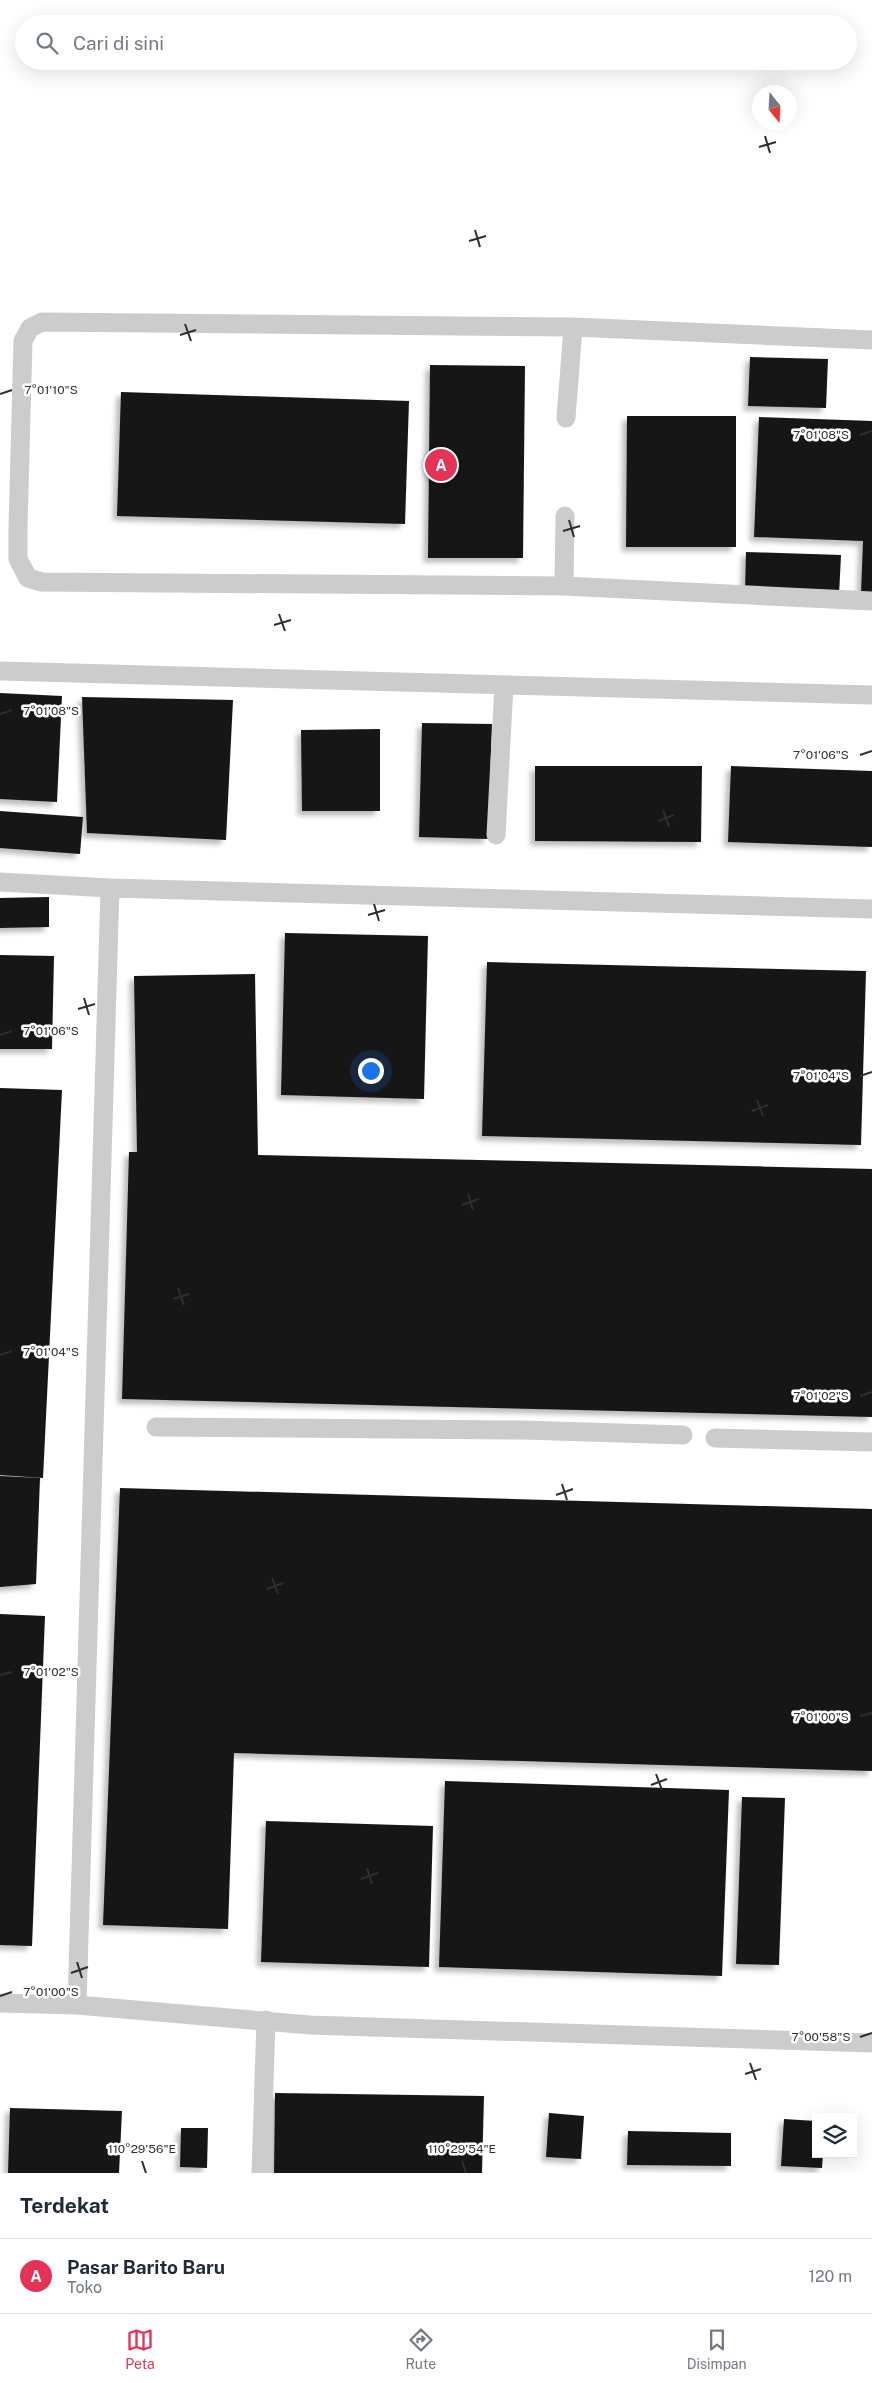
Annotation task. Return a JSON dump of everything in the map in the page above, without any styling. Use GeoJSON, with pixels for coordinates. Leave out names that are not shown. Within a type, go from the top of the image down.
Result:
{"type":"FeatureCollection","features":[{"type":"Feature","properties":{"kind":"lane"},"geometry":{"type":"LineString","coordinates":[[872,340],[573,327],[42,322],[30,328],[23,341],[18,528],[18,559],[28,578],[42,582],[564,586],[872,602]]}},
{"type":"Feature","properties":{"kind":"lane"},"geometry":{"type":"LineString","coordinates":[[566,418],[573,327]]}},
{"type":"Feature","properties":{"kind":"lane"},"geometry":{"type":"LineString","coordinates":[[564,586],[565,516]]}},
{"type":"Feature","properties":{"kind":"lane"},"geometry":{"type":"LineString","coordinates":[[0,671],[872,695]]}},
{"type":"Feature","properties":{"kind":"lane"},"geometry":{"type":"LineString","coordinates":[[496,835],[504,685]]}},
{"type":"Feature","properties":{"kind":"lane"},"geometry":{"type":"LineString","coordinates":[[0,882],[110,888],[872,909]]}},
{"type":"Feature","properties":{"kind":"lane"},"geometry":{"type":"LineString","coordinates":[[77,2005],[110,888]]}},
{"type":"Feature","properties":{"kind":"lane"},"geometry":{"type":"LineString","coordinates":[[156,1427],[523,1430],[683,1435]]}},
{"type":"Feature","properties":{"kind":"lane"},"geometry":{"type":"LineString","coordinates":[[715,1438],[872,1442]]}},
{"type":"Feature","properties":{"kind":"lane"},"geometry":{"type":"LineString","coordinates":[[0,2004],[77,2005],[310,2025],[872,2043]]}},
{"type":"Feature","properties":{"kind":"lane"},"geometry":{"type":"LineString","coordinates":[[261,2173],[266,2020]]}},
{"type":"Feature","properties":{"kind":"building"},"geometry":{"type":"Polygon","coordinates":[[[750,357],[828,359],[826,408],[748,406],[750,357]]]}},
{"type":"Feature","properties":{"kind":"building"},"geometry":{"type":"Polygon","coordinates":[[[430,365],[525,366],[523,558],[428,558],[430,365]]]}},
{"type":"Feature","properties":{"kind":"building"},"geometry":{"type":"Polygon","coordinates":[[[121,392],[409,401],[405,524],[117,516],[121,392]]]}},
{"type":"Feature","properties":{"kind":"building"},"geometry":{"type":"Polygon","coordinates":[[[627,416],[736,416],[736,547],[626,547],[627,416]]]}},
{"type":"Feature","properties":{"kind":"building"},"geometry":{"type":"Polygon","coordinates":[[[759,417],[872,421],[872,595],[861,594],[863,541],[754,537],[759,417]]]}},
{"type":"Feature","properties":{"kind":"building"},"geometry":{"type":"Polygon","coordinates":[[[746,552],[841,555],[839,595],[745,592],[746,552]]]}},
{"type":"Feature","properties":{"kind":"building"},"geometry":{"type":"Polygon","coordinates":[[[0,693],[62,696],[57,802],[0,799],[0,693]]]}},
{"type":"Feature","properties":{"kind":"building"},"geometry":{"type":"Polygon","coordinates":[[[82,697],[233,700],[226,840],[87,833],[82,697]]]}},
{"type":"Feature","properties":{"kind":"building"},"geometry":{"type":"Polygon","coordinates":[[[422,723],[492,724],[488,839],[419,837],[422,723]]]}},
{"type":"Feature","properties":{"kind":"building"},"geometry":{"type":"Polygon","coordinates":[[[380,729],[380,811],[302,811],[301,730],[380,729]]]}},
{"type":"Feature","properties":{"kind":"building"},"geometry":{"type":"Polygon","coordinates":[[[535,766],[702,766],[701,842],[535,841],[535,766]]]}},
{"type":"Feature","properties":{"kind":"building"},"geometry":{"type":"Polygon","coordinates":[[[731,766],[872,771],[872,847],[728,842],[731,766]]]}},
{"type":"Feature","properties":{"kind":"building"},"geometry":{"type":"Polygon","coordinates":[[[0,811],[83,817],[80,854],[0,848],[0,811]]]}},
{"type":"Feature","properties":{"kind":"building"},"geometry":{"type":"Polygon","coordinates":[[[49,897],[49,927],[0,928],[0,898],[49,897]]]}},
{"type":"Feature","properties":{"kind":"building"},"geometry":{"type":"Polygon","coordinates":[[[285,933],[428,936],[424,1099],[281,1095],[285,933]]]}},
{"type":"Feature","properties":{"kind":"building"},"geometry":{"type":"Polygon","coordinates":[[[0,955],[54,956],[52,1049],[0,1049],[0,955]]]}},
{"type":"Feature","properties":{"kind":"building"},"geometry":{"type":"Polygon","coordinates":[[[487,962],[866,971],[861,1145],[482,1136],[487,962]]]}},
{"type":"Feature","properties":{"kind":"building"},"geometry":{"type":"Polygon","coordinates":[[[255,974],[258,1155],[872,1169],[872,1417],[122,1399],[129,1152],[137,1152],[134,976],[255,974]]]}},
{"type":"Feature","properties":{"kind":"building"},"geometry":{"type":"Polygon","coordinates":[[[0,1088],[62,1090],[43,1478],[0,1475],[0,1088]]]}},
{"type":"Feature","properties":{"kind":"building"},"geometry":{"type":"Polygon","coordinates":[[[0,1476],[40,1478],[36,1584],[0,1587],[0,1476]]]}},
{"type":"Feature","properties":{"kind":"building"},"geometry":{"type":"Polygon","coordinates":[[[120,1488],[872,1509],[872,1771],[234,1753],[228,1929],[103,1925],[120,1488]]]}},
{"type":"Feature","properties":{"kind":"building"},"geometry":{"type":"Polygon","coordinates":[[[0,1614],[45,1616],[32,1946],[0,1945],[0,1614]]]}},
{"type":"Feature","properties":{"kind":"building"},"geometry":{"type":"Polygon","coordinates":[[[445,1781],[729,1790],[722,1976],[439,1967],[445,1781]]]}},
{"type":"Feature","properties":{"kind":"building"},"geometry":{"type":"Polygon","coordinates":[[[742,1797],[785,1798],[779,1965],[736,1964],[742,1797]]]}},
{"type":"Feature","properties":{"kind":"building"},"geometry":{"type":"Polygon","coordinates":[[[266,1821],[433,1826],[429,1967],[261,1962],[266,1821]]]}},
{"type":"Feature","properties":{"kind":"building"},"geometry":{"type":"Polygon","coordinates":[[[275,2093],[484,2096],[482,2173],[274,2173],[275,2093]]]}},
{"type":"Feature","properties":{"kind":"building"},"geometry":{"type":"Polygon","coordinates":[[[10,2108],[122,2111],[119,2173],[8,2173],[10,2108]]]}},
{"type":"Feature","properties":{"kind":"building"},"geometry":{"type":"Polygon","coordinates":[[[549,2113],[584,2116],[581,2159],[546,2157],[549,2113]]]}},
{"type":"Feature","properties":{"kind":"building"},"geometry":{"type":"Polygon","coordinates":[[[784,2119],[812,2121],[812,2158],[823,2158],[822,2168],[781,2166],[784,2119]]]}},
{"type":"Feature","properties":{"kind":"building"},"geometry":{"type":"Polygon","coordinates":[[[181,2128],[208,2128],[207,2168],[180,2167],[181,2128]]]}},
{"type":"Feature","properties":{"kind":"building"},"geometry":{"type":"Polygon","coordinates":[[[628,2131],[731,2133],[731,2166],[627,2165],[628,2131]]]}},
{"type":"Feature","properties":{"kind":"place","name":"Pasar Barito Baru"},"geometry":{"type":"Point","coordinates":[441,465]}}]}
